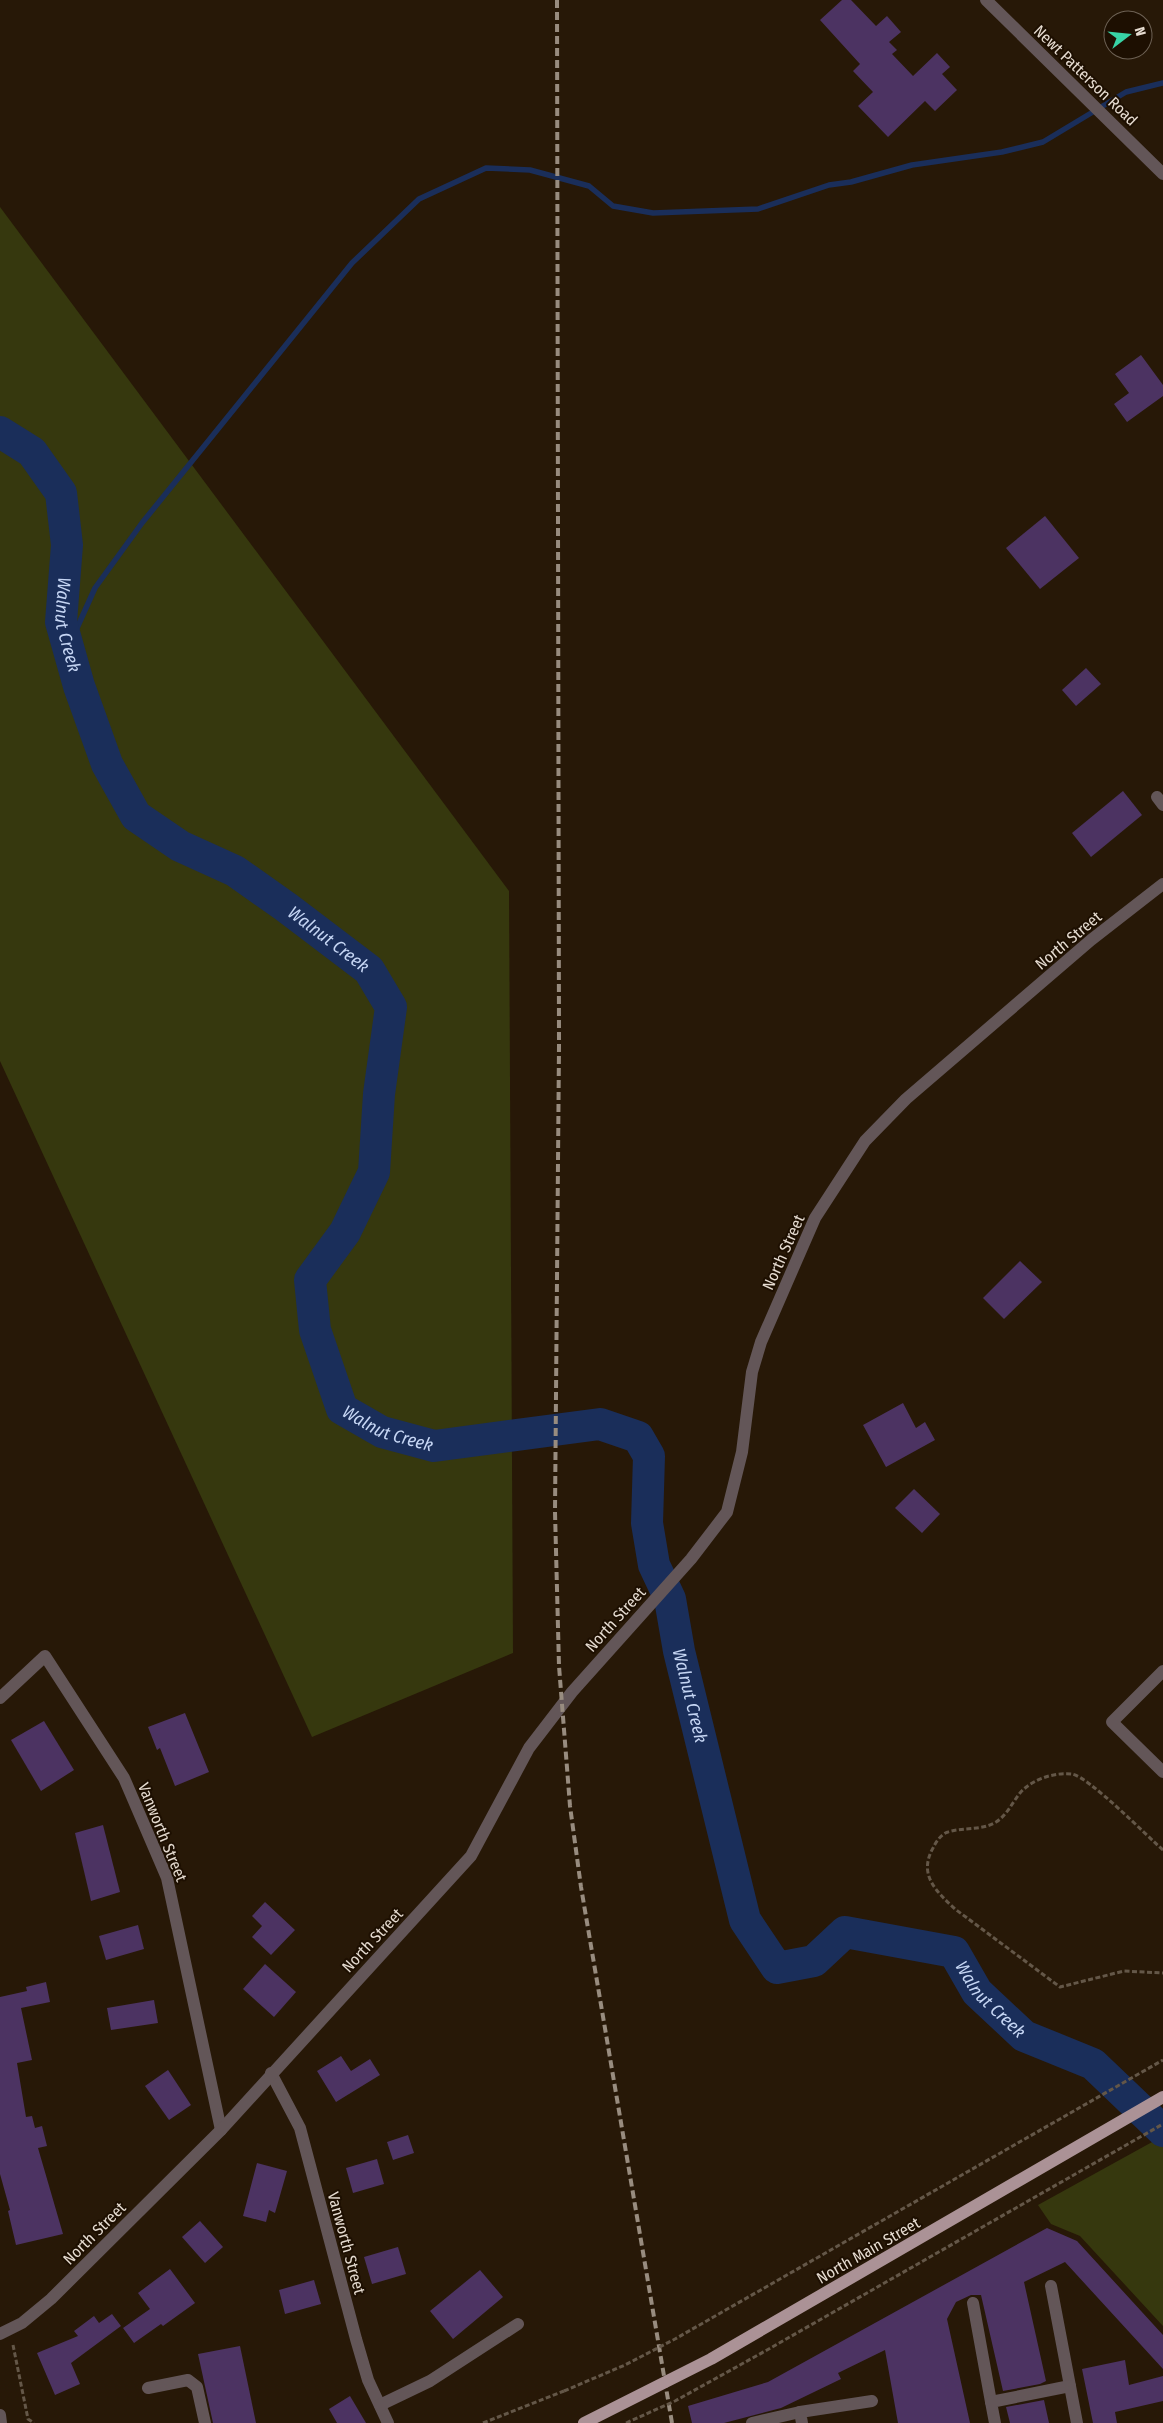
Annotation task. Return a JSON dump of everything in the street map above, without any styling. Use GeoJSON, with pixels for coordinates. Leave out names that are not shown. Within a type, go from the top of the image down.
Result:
{"type":"FeatureCollection","features":[{"type":"Feature","properties":{"kind":"main road","name":"North Main Street"},"geometry":{"type":"LineString","coordinates":[[584,2423],[711,2359],[1163,2097]]}},
{"type":"Feature","properties":{"kind":"street","name":"Newt Patterson Road"},"geometry":{"type":"LineString","coordinates":[[986,0],[1163,174]]}},
{"type":"Feature","properties":{"kind":"street","name":"North Street"},"geometry":{"type":"LineString","coordinates":[[0,2334],[22,2323],[51,2299],[221,2130],[271,2073],[472,1856],[529,1748],[572,1692],[705,1540],[727,1512],[742,1452],[752,1372],[762,1342],[815,1218],[865,1141],[906,1099],[1091,940],[1163,884]]}},
{"type":"Feature","properties":{"kind":"street","name":"Vanworth Street"},"geometry":{"type":"LineString","coordinates":[[0,1698],[45,1656],[124,1778],[167,1878],[221,2130]]}},
{"type":"Feature","properties":{"kind":"street"},"geometry":{"type":"LineString","coordinates":[[1163,1670],[1112,1722],[1163,1772]]}},
{"type":"Feature","properties":{"kind":"street","name":"Vanworth Street"},"geometry":{"type":"LineString","coordinates":[[271,2073],[300,2128],[368,2380],[388,2423]]}},
{"type":"Feature","properties":{"kind":"street"},"geometry":{"type":"LineString","coordinates":[[1051,2286],[1077,2423]]}},
{"type":"Feature","properties":{"kind":"street"},"geometry":{"type":"LineString","coordinates":[[973,2303],[995,2423]]}},
{"type":"Feature","properties":{"kind":"street"},"geometry":{"type":"LineString","coordinates":[[380,2406],[430,2382],[518,2324]]}},
{"type":"Feature","properties":{"kind":"street"},"geometry":{"type":"LineString","coordinates":[[148,2388],[188,2380],[197,2388],[205,2423]]}},
{"type":"Feature","properties":{"kind":"street"},"geometry":{"type":"LineString","coordinates":[[991,2402],[1070,2386]]}},
{"type":"Feature","properties":{"kind":"street"},"geometry":{"type":"LineString","coordinates":[[752,2423],[801,2418],[872,2401]]}},
{"type":"Feature","properties":{"kind":"street"},"geometry":{"type":"LineString","coordinates":[[0,2415],[2,2423]]}},
{"type":"Feature","properties":{"kind":"path"},"geometry":{"type":"LineString","coordinates":[[1163,1850],[1092,1787],[1074,1774],[1051,1775],[1034,1782],[1022,1790],[1012,1807],[998,1821],[972,1830],[947,1832],[937,1840],[926,1860],[927,1872],[941,1895],[1060,1987],[1124,1971],[1163,1973]]}},
{"type":"Feature","properties":{"kind":"path"},"geometry":{"type":"LineString","coordinates":[[483,2423],[625,2365],[675,2340],[1163,2060]]}},
{"type":"Feature","properties":{"kind":"path"},"geometry":{"type":"LineString","coordinates":[[626,2423],[675,2401],[1163,2124]]}},
{"type":"Feature","properties":{"kind":"path"},"geometry":{"type":"LineString","coordinates":[[12,2343],[28,2420],[34,2423]]}},
{"type":"Feature","properties":{"kind":"shaded area"},"geometry":{"type":"Polygon","coordinates":[[[0,207],[509,891],[513,1653],[312,1737],[0,1061],[0,207]]]}},
{"type":"Feature","properties":{"kind":"shaded area"},"geometry":{"type":"Polygon","coordinates":[[[1163,2136],[1163,2326],[1080,2236],[1051,2224],[1038,2205],[1163,2136]]]}},
{"type":"Feature","properties":{"kind":"building"},"geometry":{"type":"Polygon","coordinates":[[[842,0],[851,0],[876,26],[887,16],[901,32],[889,42],[897,50],[892,54],[913,76],[937,53],[950,67],[942,74],[957,90],[935,111],[925,101],[888,137],[858,106],[873,92],[853,71],[860,64],[820,20],[842,0]]]}},
{"type":"Feature","properties":{"kind":"building"},"geometry":{"type":"Polygon","coordinates":[[[1141,355],[1163,385],[1163,396],[1127,422],[1114,404],[1129,393],[1115,374],[1141,355]]]}},
{"type":"Feature","properties":{"kind":"building"},"geometry":{"type":"Polygon","coordinates":[[[1045,516],[1079,558],[1040,589],[1006,548],[1045,516]]]}},
{"type":"Feature","properties":{"kind":"building"},"geometry":{"type":"Polygon","coordinates":[[[1086,668],[1101,684],[1076,706],[1062,690],[1086,668]]]}},
{"type":"Feature","properties":{"kind":"building"},"geometry":{"type":"Polygon","coordinates":[[[1123,791],[1142,815],[1091,857],[1072,833],[1123,791]]]}},
{"type":"Feature","properties":{"kind":"building"},"geometry":{"type":"Polygon","coordinates":[[[1020,1261],[1042,1282],[1004,1319],[983,1298],[1020,1261]]]}},
{"type":"Feature","properties":{"kind":"building"},"geometry":{"type":"Polygon","coordinates":[[[903,1403],[916,1428],[925,1422],[935,1440],[886,1467],[863,1425],[903,1403]]]}},
{"type":"Feature","properties":{"kind":"building"},"geometry":{"type":"Polygon","coordinates":[[[914,1489],[940,1514],[922,1533],[895,1508],[914,1489]]]}},
{"type":"Feature","properties":{"kind":"building"},"geometry":{"type":"Polygon","coordinates":[[[185,1713],[209,1772],[175,1786],[160,1748],[157,1750],[148,1727],[185,1713]]]}},
{"type":"Feature","properties":{"kind":"building"},"geometry":{"type":"Polygon","coordinates":[[[44,1721],[74,1770],[41,1791],[11,1740],[44,1721]]]}},
{"type":"Feature","properties":{"kind":"building"},"geometry":{"type":"Polygon","coordinates":[[[103,1825],[120,1892],[91,1901],[75,1833],[103,1825]]]}},
{"type":"Feature","properties":{"kind":"building"},"geometry":{"type":"Polygon","coordinates":[[[265,1902],[295,1930],[271,1955],[252,1937],[262,1926],[252,1916],[265,1902]]]}},
{"type":"Feature","properties":{"kind":"building"},"geometry":{"type":"Polygon","coordinates":[[[138,1925],[144,1949],[106,1960],[99,1936],[138,1925]]]}},
{"type":"Feature","properties":{"kind":"building"},"geometry":{"type":"Polygon","coordinates":[[[265,1964],[296,1992],[274,2017],[243,1989],[265,1964]]]}},
{"type":"Feature","properties":{"kind":"building"},"geometry":{"type":"Polygon","coordinates":[[[46,1982],[50,2002],[21,2008],[32,2060],[17,2063],[26,2117],[32,2116],[35,2128],[42,2126],[47,2146],[38,2148],[63,2234],[16,2245],[8,2211],[10,2210],[0,2174],[0,1997],[27,1991],[26,1987],[46,1982]]]}},
{"type":"Feature","properties":{"kind":"building"},"geometry":{"type":"Polygon","coordinates":[[[154,2000],[158,2023],[111,2030],[107,2008],[154,2000]]]}},
{"type":"Feature","properties":{"kind":"building"},"geometry":{"type":"Polygon","coordinates":[[[341,2056],[351,2071],[370,2059],[380,2075],[336,2102],[317,2071],[341,2056]]]}},
{"type":"Feature","properties":{"kind":"building"},"geometry":{"type":"Polygon","coordinates":[[[168,2070],[191,2105],[169,2120],[145,2086],[168,2070]]]}},
{"type":"Feature","properties":{"kind":"building"},"geometry":{"type":"Polygon","coordinates":[[[408,2135],[414,2153],[393,2160],[387,2142],[408,2135]]]}},
{"type":"Feature","properties":{"kind":"building"},"geometry":{"type":"Polygon","coordinates":[[[377,2159],[384,2184],[353,2193],[346,2168],[377,2159]]]}},
{"type":"Feature","properties":{"kind":"building"},"geometry":{"type":"Polygon","coordinates":[[[257,2163],[287,2171],[275,2213],[269,2210],[266,2222],[243,2216],[257,2163]]]}},
{"type":"Feature","properties":{"kind":"building"},"geometry":{"type":"Polygon","coordinates":[[[200,2221],[223,2247],[205,2263],[182,2237],[200,2221]]]}},
{"type":"Feature","properties":{"kind":"building"},"geometry":{"type":"Polygon","coordinates":[[[1047,2228],[1077,2241],[1163,2335],[1163,2369],[1065,2262],[1024,2282],[1046,2381],[1040,2384],[1003,2391],[981,2295],[971,2295],[956,2302],[947,2319],[970,2423],[898,2423],[885,2350],[838,2373],[841,2379],[781,2408],[724,2423],[692,2423],[688,2406],[768,2382],[1047,2228]]]}},
{"type":"Feature","properties":{"kind":"building"},"geometry":{"type":"Polygon","coordinates":[[[398,2247],[406,2274],[372,2284],[364,2257],[398,2247]]]}},
{"type":"Feature","properties":{"kind":"building"},"geometry":{"type":"Polygon","coordinates":[[[170,2269],[195,2303],[163,2326],[161,2324],[134,2343],[123,2328],[150,2309],[138,2293],[170,2269]]]}},
{"type":"Feature","properties":{"kind":"building"},"geometry":{"type":"Polygon","coordinates":[[[480,2270],[503,2297],[453,2339],[430,2311],[480,2270]]]}},
{"type":"Feature","properties":{"kind":"building"},"geometry":{"type":"Polygon","coordinates":[[[314,2280],[321,2304],[285,2314],[279,2290],[314,2280]]]}},
{"type":"Feature","properties":{"kind":"building"},"geometry":{"type":"Polygon","coordinates":[[[112,2314],[121,2326],[71,2363],[80,2384],[55,2395],[37,2353],[78,2336],[74,2331],[94,2316],[99,2323],[112,2314]]]}},
{"type":"Feature","properties":{"kind":"building"},"geometry":{"type":"Polygon","coordinates":[[[240,2346],[256,2423],[213,2423],[198,2354],[240,2346]]]}},
{"type":"Feature","properties":{"kind":"building"},"geometry":{"type":"Polygon","coordinates":[[[1125,2360],[1129,2385],[1163,2376],[1163,2401],[1115,2412],[1117,2423],[1093,2423],[1082,2369],[1125,2360]]]}},
{"type":"Feature","properties":{"kind":"building"},"geometry":{"type":"Polygon","coordinates":[[[350,2396],[366,2423],[337,2423],[329,2409],[350,2396]]]}},
{"type":"Feature","properties":{"kind":"building"},"geometry":{"type":"Polygon","coordinates":[[[1044,2400],[1049,2423],[1010,2423],[1006,2407],[1044,2400]]]}},
{"type":"Feature","properties":{"kind":"waterway"},"geometry":{"type":"LineString","coordinates":[[68,648],[95,588],[142,523],[352,263],[419,199],[486,168],[530,170],[589,186],[613,206],[653,213],[758,209],[829,185],[851,182],[912,165],[1002,152],[1043,142],[1126,92],[1163,83]]}},
{"type":"Feature","properties":{"kind":"waterway","name":"Walnut Creek"},"geometry":{"type":"LineString","coordinates":[[0,432],[32,452],[61,493],[67,545],[61,622],[79,686],[107,764],[136,816],[180,846],[235,871],[286,907],[369,970],[391,1007],[379,1094],[374,1172],[345,1232],[310,1280],[315,1330],[342,1409],[382,1432],[434,1446],[600,1424],[638,1437],[649,1456],[647,1523],[654,1565],[670,1599],[679,1651],[745,1920],[777,1968],[814,1961],[845,1932],[954,1952],[977,1992],[1024,2036],[1093,2064],[1163,2131]]}},
{"type":"Feature","properties":{"kind":"railway"},"geometry":{"type":"LineString","coordinates":[[557,0],[559,1046],[555,1512],[559,1666],[570,1806],[581,1887],[672,2423]]}}]}
